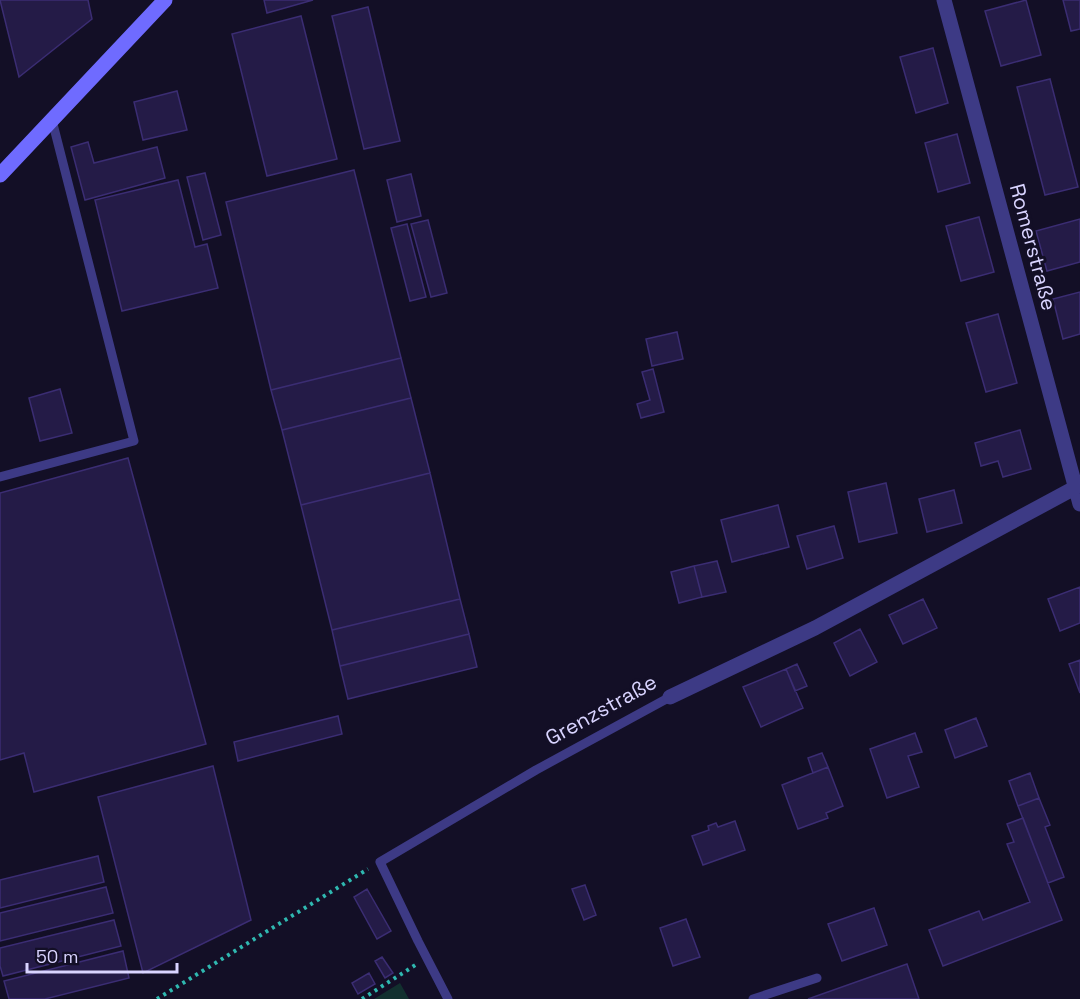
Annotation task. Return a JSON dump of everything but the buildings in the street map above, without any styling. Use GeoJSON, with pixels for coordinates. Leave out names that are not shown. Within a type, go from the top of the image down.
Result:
{"type":"FeatureCollection","features":[{"type":"Feature","properties":{"kind":"main road"},"geometry":{"type":"LineString","coordinates":[[0,175],[165,0]]}},
{"type":"Feature","properties":{"kind":"street","name":"Romerstraße"},"geometry":{"type":"LineString","coordinates":[[945,0],[1080,504]]}},
{"type":"Feature","properties":{"kind":"street","name":"Grenzstraße"},"geometry":{"type":"LineString","coordinates":[[670,697],[815,628],[1077,486]]}},
{"type":"Feature","properties":{"kind":"lane"},"geometry":{"type":"LineString","coordinates":[[0,477],[134,441],[52,120]]}},
{"type":"Feature","properties":{"kind":"lane","name":"Grenzstraße"},"geometry":{"type":"LineString","coordinates":[[380,861],[536,770],[670,697]]}},
{"type":"Feature","properties":{"kind":"lane"},"geometry":{"type":"LineString","coordinates":[[380,861],[448,999]]}},
{"type":"Feature","properties":{"kind":"lane"},"geometry":{"type":"LineString","coordinates":[[753,999],[817,978]]}},
{"type":"Feature","properties":{"kind":"path"},"geometry":{"type":"LineString","coordinates":[[156,999],[380,861]]}},
{"type":"Feature","properties":{"kind":"path"},"geometry":{"type":"LineString","coordinates":[[362,999],[426,958]]}},
{"type":"Feature","properties":{"kind":"green space"},"geometry":{"type":"Polygon","coordinates":[[[400,983],[409,999],[374,999],[400,983]]]}}]}
